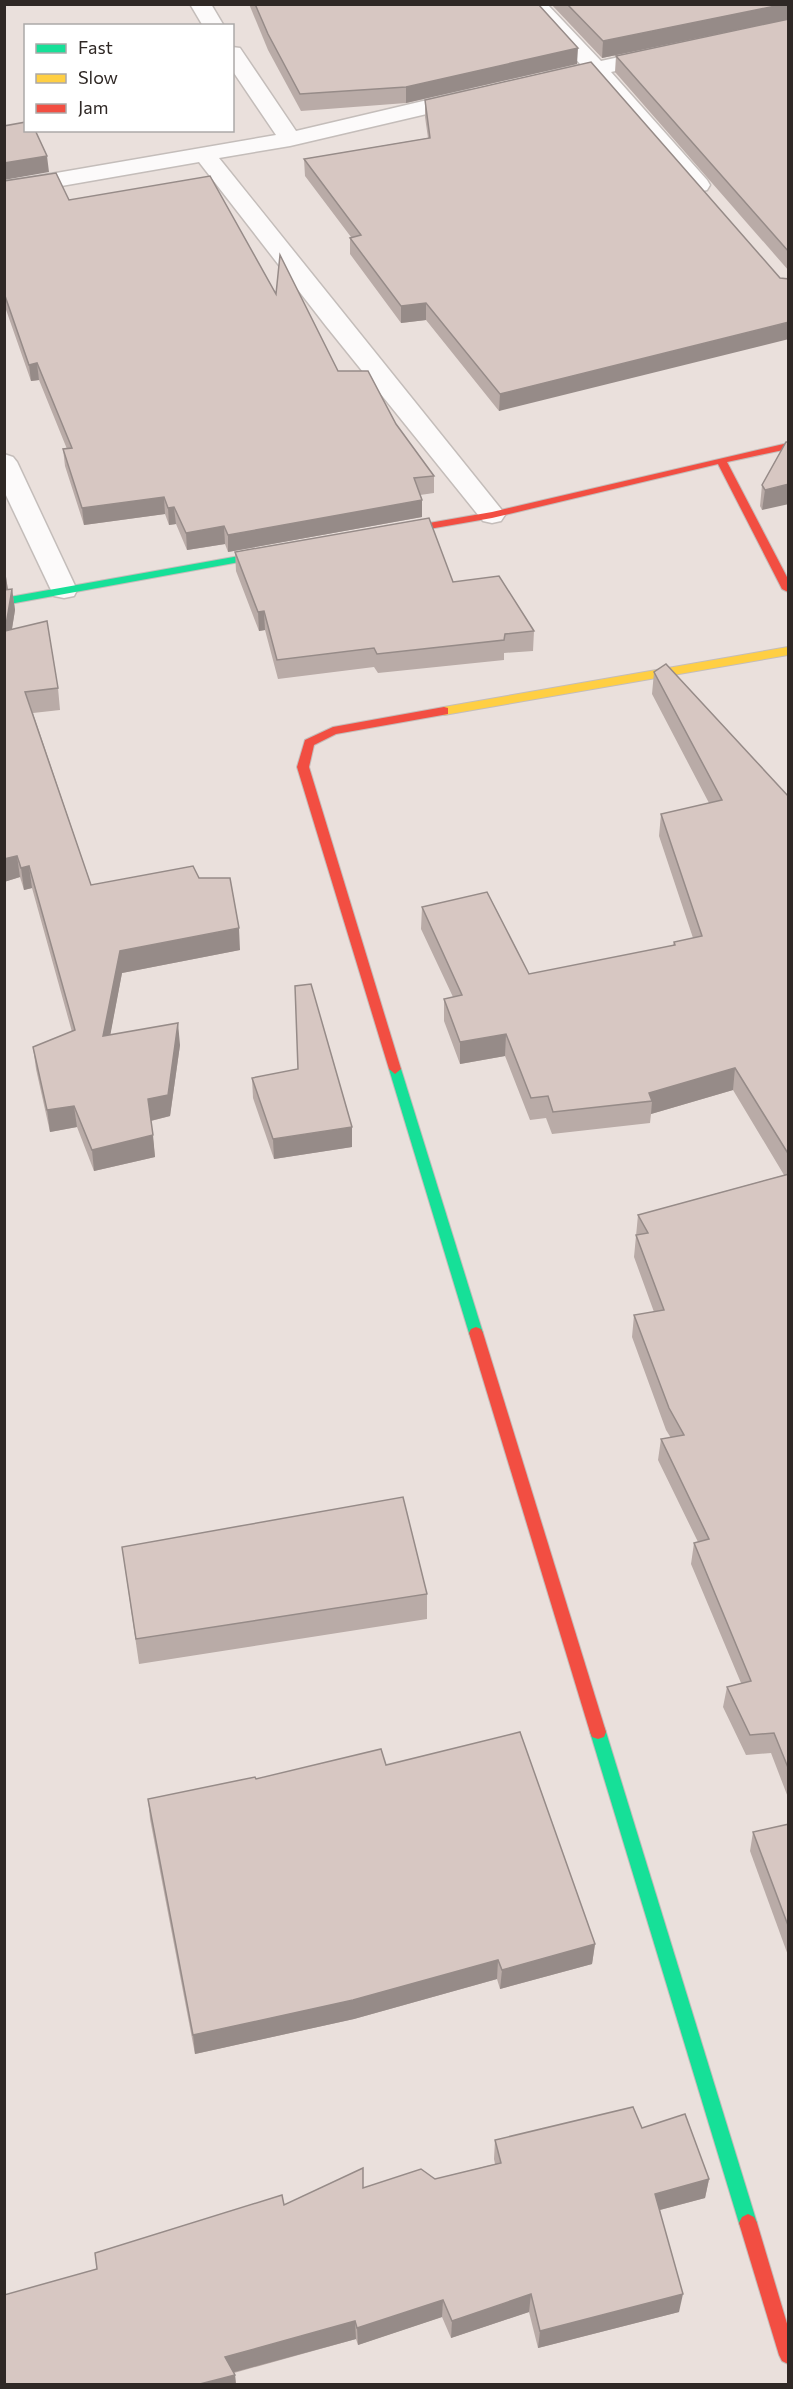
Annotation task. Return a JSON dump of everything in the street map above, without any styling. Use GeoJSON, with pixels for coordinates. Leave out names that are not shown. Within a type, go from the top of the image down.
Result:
{"type":"FeatureCollection","features":[{"type":"Feature","properties":{"kind":"street"},"geometry":{"type":"LineString","coordinates":[[200,4],[213,24]]}},
{"type":"Feature","properties":{"kind":"street"},"geometry":{"type":"LineString","coordinates":[[535,4],[596,68],[712,200]]}},
{"type":"Feature","properties":{"kind":"street"},"geometry":{"type":"LineString","coordinates":[[528,83],[687,49]]}},
{"type":"Feature","properties":{"kind":"street"},"geometry":{"type":"LineString","coordinates":[[234,56],[290,139]]}},
{"type":"Feature","properties":{"kind":"street"},"geometry":{"type":"LineString","coordinates":[[4,189],[290,139],[494,91]]}},
{"type":"Feature","properties":{"kind":"street"},"geometry":{"type":"LineString","coordinates":[[205,155],[335,321],[492,515]]}},
{"type":"Feature","properties":{"kind":"street"},"geometry":{"type":"LineString","coordinates":[[377,535],[492,515],[789,446]]}},
{"type":"Feature","properties":{"kind":"street"},"geometry":{"type":"LineString","coordinates":[[721,460],[789,589]]}},
{"type":"Feature","properties":{"kind":"street"},"geometry":{"type":"LineString","coordinates":[[4,462],[64,590]]}},
{"type":"Feature","properties":{"kind":"street"},"geometry":{"type":"LineString","coordinates":[[4,602],[296,549]]}},
{"type":"Feature","properties":{"kind":"street"},"geometry":{"type":"LineString","coordinates":[[789,651],[333,731],[309,743],[303,767],[789,2355]]}},
{"type":"Feature","properties":{"kind":"building"},"geometry":{"type":"Polygon","coordinates":[[[255,4],[538,4],[578,48],[406,87],[300,94],[255,4]]]}},
{"type":"Feature","properties":{"kind":"building"},"geometry":{"type":"Polygon","coordinates":[[[567,4],[785,4],[603,41],[567,4]]]}},
{"type":"Feature","properties":{"kind":"building"},"geometry":{"type":"Polygon","coordinates":[[[789,19],[789,252],[616,56],[789,19]]]}},
{"type":"Feature","properties":{"kind":"building"},"geometry":{"type":"Polygon","coordinates":[[[591,62],[780,278],[789,279],[789,322],[500,394],[426,303],[401,306],[350,238],[361,235],[304,159],[430,138],[425,100],[591,62]]]}},
{"type":"Feature","properties":{"kind":"building"},"geometry":{"type":"Polygon","coordinates":[[[24,122],[24,132],[36,132],[47,156],[4,163],[4,126],[24,122]]]}},
{"type":"Feature","properties":{"kind":"building"},"geometry":{"type":"Polygon","coordinates":[[[56,173],[69,200],[210,176],[276,294],[280,255],[338,371],[368,371],[396,424],[434,476],[414,478],[422,500],[228,535],[224,526],[186,533],[174,507],[168,508],[164,497],[82,508],[63,449],[72,448],[37,363],[29,365],[4,293],[4,181],[56,173]]]}},
{"type":"Feature","properties":{"kind":"building"},"geometry":{"type":"Polygon","coordinates":[[[786,442],[789,442],[789,484],[765,490],[762,485],[786,442]]]}},
{"type":"Feature","properties":{"kind":"building"},"geometry":{"type":"Polygon","coordinates":[[[429,518],[453,582],[499,576],[534,631],[505,634],[504,640],[377,654],[374,648],[277,660],[264,611],[258,612],[235,552],[429,518]]]}},
{"type":"Feature","properties":{"kind":"building"},"geometry":{"type":"Polygon","coordinates":[[[12,589],[5,631],[47,621],[58,688],[25,692],[91,885],[193,866],[199,878],[230,878],[239,928],[120,951],[103,1036],[178,1023],[168,1095],[148,1099],[153,1135],[92,1150],[74,1106],[47,1110],[33,1047],[75,1030],[29,866],[21,868],[17,856],[4,859],[4,590],[12,589]]]}},
{"type":"Feature","properties":{"kind":"building"},"geometry":{"type":"Polygon","coordinates":[[[666,664],[789,797],[789,1155],[735,1068],[649,1093],[652,1101],[553,1112],[548,1096],[531,1098],[506,1034],[460,1042],[444,999],[462,995],[422,907],[487,892],[529,974],[675,945],[674,942],[702,936],[661,814],[722,800],[654,672],[666,664]]]}},
{"type":"Feature","properties":{"kind":"building"},"geometry":{"type":"Polygon","coordinates":[[[311,984],[352,1127],[273,1139],[252,1078],[298,1069],[295,986],[311,984]]]}},
{"type":"Feature","properties":{"kind":"building"},"geometry":{"type":"Polygon","coordinates":[[[789,1174],[789,1770],[774,1733],[750,1735],[727,1687],[751,1681],[694,1543],[709,1539],[661,1439],[684,1435],[669,1408],[634,1315],[664,1310],[636,1235],[648,1233],[638,1215],[789,1174]]]}},
{"type":"Feature","properties":{"kind":"building"},"geometry":{"type":"Polygon","coordinates":[[[403,1497],[427,1594],[136,1639],[122,1547],[403,1497]]]}},
{"type":"Feature","properties":{"kind":"building"},"geometry":{"type":"Polygon","coordinates":[[[520,1732],[595,1944],[502,1970],[498,1960],[353,2000],[193,2035],[148,1799],[255,1777],[256,1779],[381,1749],[386,1765],[520,1732]]]}},
{"type":"Feature","properties":{"kind":"building"},"geometry":{"type":"Polygon","coordinates":[[[789,1824],[789,1928],[753,1832],[789,1824]]]}},
{"type":"Feature","properties":{"kind":"building"},"geometry":{"type":"Polygon","coordinates":[[[633,2107],[642,2128],[685,2114],[709,2179],[655,2194],[683,2294],[540,2331],[531,2294],[452,2321],[443,2300],[357,2328],[355,2321],[225,2357],[235,2375],[196,2385],[4,2385],[4,2295],[97,2269],[95,2253],[282,2195],[284,2205],[363,2168],[363,2188],[421,2169],[435,2179],[501,2163],[495,2140],[633,2107]]]}},
{"type":"Feature","properties":{"kind":"traffic: fast"},"geometry":{"type":"LineString","coordinates":[[4,602],[279,552]]}},
{"type":"Feature","properties":{"kind":"traffic: fast"},"geometry":{"type":"LineString","coordinates":[[395,1069],[476,1333]]}},
{"type":"Feature","properties":{"kind":"traffic: fast"},"geometry":{"type":"LineString","coordinates":[[598,1732],[748,2223]]}},
{"type":"Feature","properties":{"kind":"traffic: slow"},"geometry":{"type":"LineString","coordinates":[[444,711],[788,651]]}},
{"type":"Feature","properties":{"kind":"traffic: jam"},"geometry":{"type":"LineString","coordinates":[[788,446],[721,460],[788,589]]}},
{"type":"Feature","properties":{"kind":"traffic: jam"},"geometry":{"type":"LineString","coordinates":[[389,533],[492,515],[721,460]]}},
{"type":"Feature","properties":{"kind":"traffic: jam"},"geometry":{"type":"LineString","coordinates":[[395,1069],[303,767],[309,743],[333,731],[444,711]]}},
{"type":"Feature","properties":{"kind":"traffic: jam"},"geometry":{"type":"LineString","coordinates":[[476,1333],[598,1732]]}},
{"type":"Feature","properties":{"kind":"traffic: jam"},"geometry":{"type":"LineString","coordinates":[[748,2223],[788,2355]]}}]}
